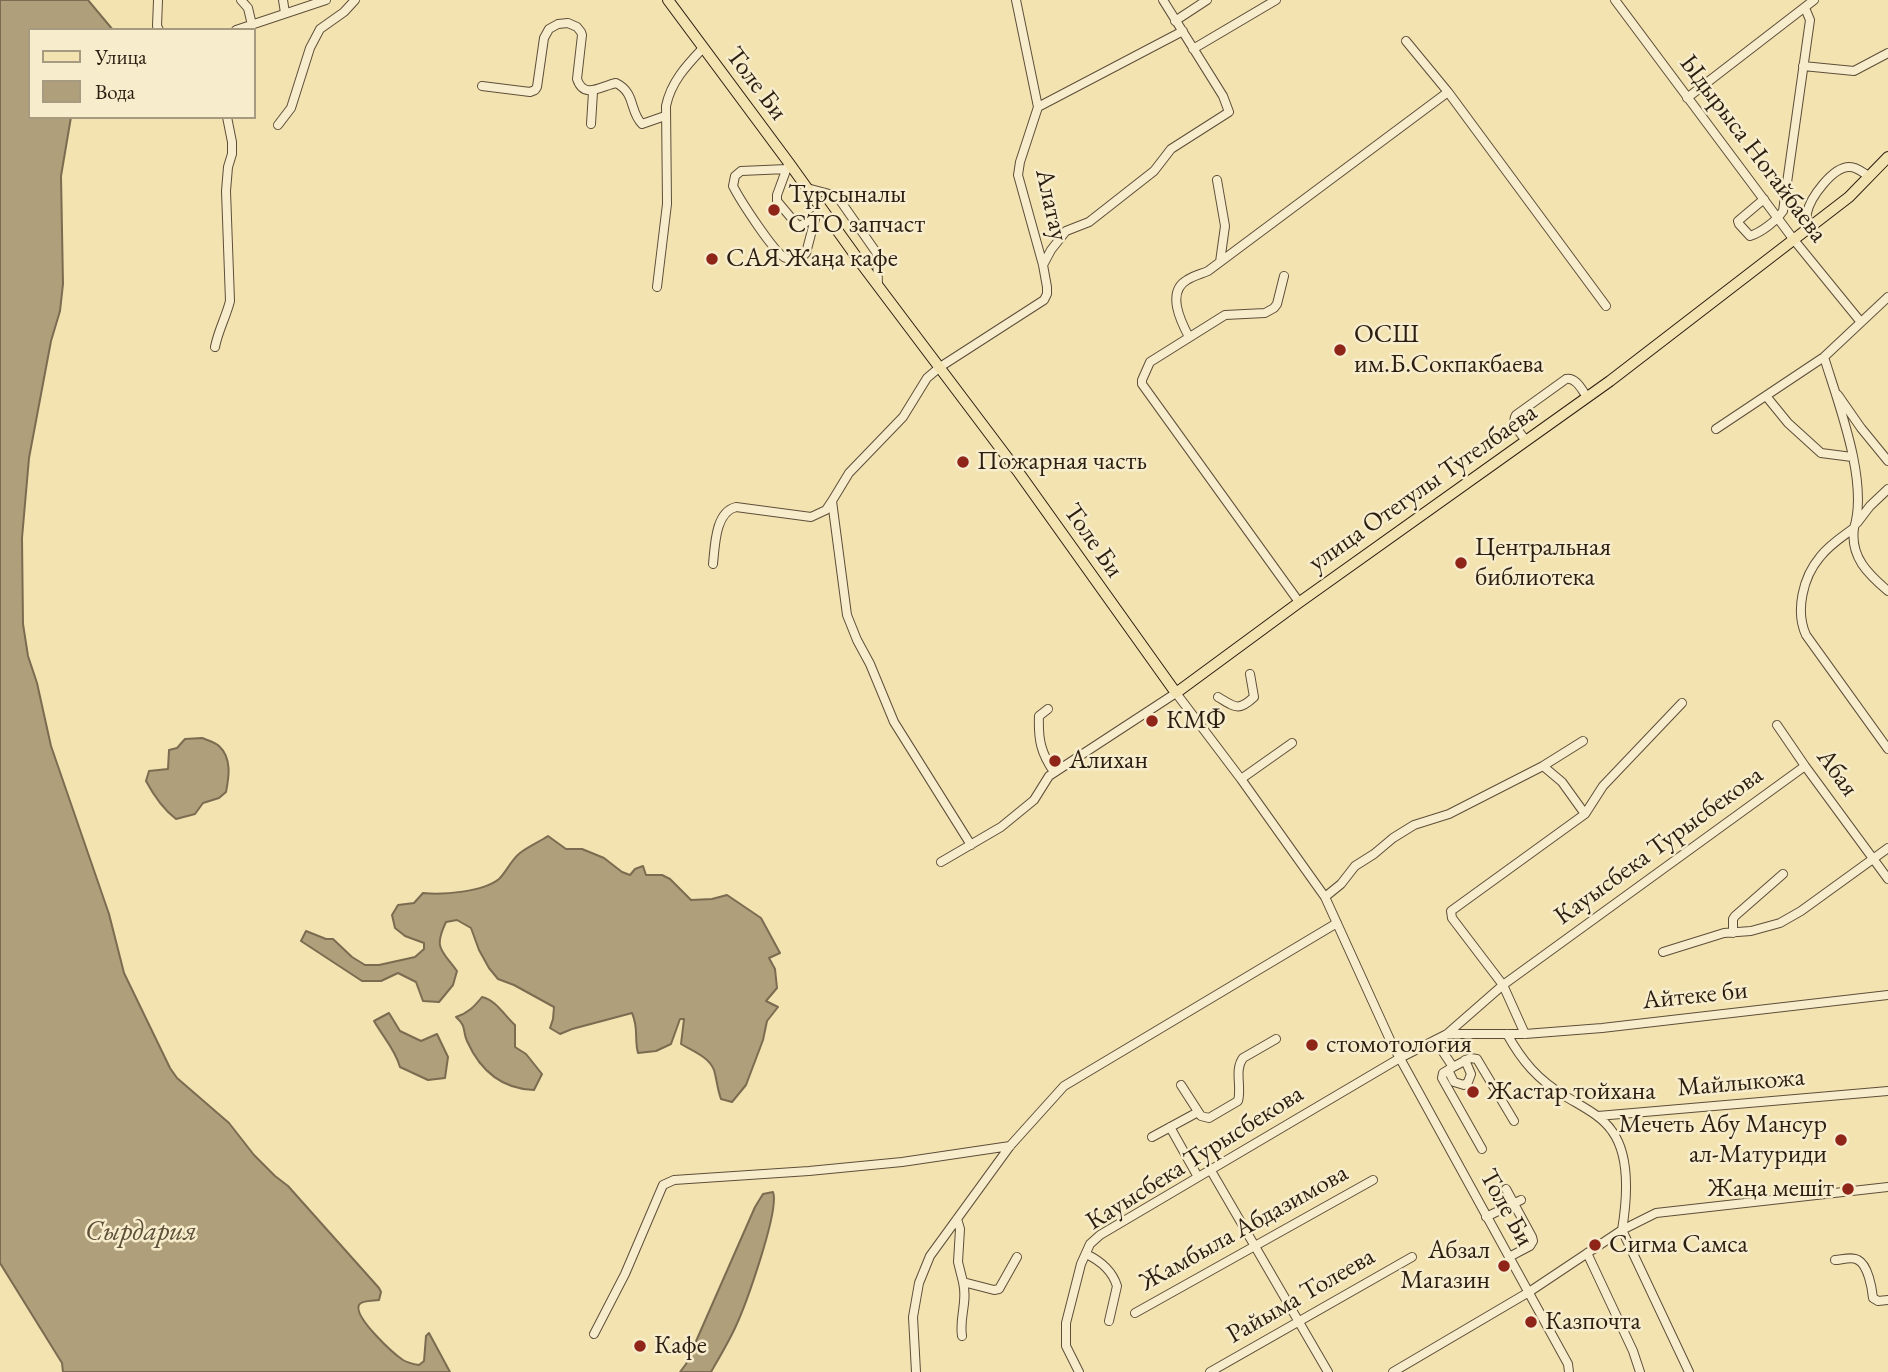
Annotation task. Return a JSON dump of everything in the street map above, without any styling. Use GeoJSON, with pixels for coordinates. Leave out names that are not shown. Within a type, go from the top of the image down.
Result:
{"type":"FeatureCollection","features":[{"type":"Feature","properties":{"kind":"main road","name":"Толе Би"},"geometry":{"type":"LineString","coordinates":[[668,0],[788,166],[807,188],[820,212],[1027,484],[1176,693]]}},
{"type":"Feature","properties":{"kind":"main road","name":"улица Отегулы Тугелбаева"},"geometry":{"type":"LineString","coordinates":[[1176,693],[1587,397],[1849,197],[1888,157]]}},
{"type":"Feature","properties":{"kind":"street"},"geometry":{"type":"LineString","coordinates":[[158,0],[158,28]]}},
{"type":"Feature","properties":{"kind":"street"},"geometry":{"type":"LineString","coordinates":[[241,0],[263,20]]}},
{"type":"Feature","properties":{"kind":"street"},"geometry":{"type":"LineString","coordinates":[[284,0],[285,13]]}},
{"type":"Feature","properties":{"kind":"street"},"geometry":{"type":"LineString","coordinates":[[242,28],[326,0]]}},
{"type":"Feature","properties":{"kind":"street"},"geometry":{"type":"LineString","coordinates":[[278,125],[291,108],[310,48],[320,29],[344,12],[355,0]]}},
{"type":"Feature","properties":{"kind":"street","name":"Алатау"},"geometry":{"type":"LineString","coordinates":[[940,367],[1044,300],[1047,294],[1043,265],[1018,175],[1038,107],[1016,0]]}},
{"type":"Feature","properties":{"kind":"street"},"geometry":{"type":"LineString","coordinates":[[1043,265],[1066,232],[1088,222],[1154,171],[1171,149],[1229,112],[1223,96],[1163,0]]}},
{"type":"Feature","properties":{"kind":"street"},"geometry":{"type":"LineString","coordinates":[[1175,21],[1207,0]]}},
{"type":"Feature","properties":{"kind":"street"},"geometry":{"type":"LineString","coordinates":[[1194,49],[1276,0]]}},
{"type":"Feature","properties":{"kind":"street","name":"Ыдырыса Ногайбаева"},"geometry":{"type":"LineString","coordinates":[[1615,0],[1794,240],[1860,321]]}},
{"type":"Feature","properties":{"kind":"street"},"geometry":{"type":"LineString","coordinates":[[1687,98],[1814,0]]}},
{"type":"Feature","properties":{"kind":"street"},"geometry":{"type":"LineString","coordinates":[[248,8],[252,25]]}},
{"type":"Feature","properties":{"kind":"street"},"geometry":{"type":"LineString","coordinates":[[1764,199],[1738,221],[1750,236],[1778,218],[1783,211],[1810,20],[1805,8]]}},
{"type":"Feature","properties":{"kind":"street"},"geometry":{"type":"LineString","coordinates":[[482,86],[530,92],[535,90],[544,38],[552,26],[568,23],[577,27],[582,35],[577,83],[583,89],[593,92],[617,83],[626,90],[637,120],[642,124],[665,117]]}},
{"type":"Feature","properties":{"kind":"street"},"geometry":{"type":"LineString","coordinates":[[1038,107],[1183,31]]}},
{"type":"Feature","properties":{"kind":"street"},"geometry":{"type":"LineString","coordinates":[[1406,41],[1448,92],[1606,306]]}},
{"type":"Feature","properties":{"kind":"street"},"geometry":{"type":"LineString","coordinates":[[657,287],[667,204],[665,117],[668,96],[682,70],[703,48]]}},
{"type":"Feature","properties":{"kind":"street"},"geometry":{"type":"LineString","coordinates":[[1803,66],[1854,71],[1888,53]]}},
{"type":"Feature","properties":{"kind":"street"},"geometry":{"type":"LineString","coordinates":[[591,124],[593,92]]}},
{"type":"Feature","properties":{"kind":"street"},"geometry":{"type":"LineString","coordinates":[[1189,337],[1179,320],[1177,292],[1187,280],[1208,271],[1448,92]]}},
{"type":"Feature","properties":{"kind":"street"},"geometry":{"type":"LineString","coordinates":[[215,347],[230,301],[226,191],[232,142],[227,119]]}},
{"type":"Feature","properties":{"kind":"street"},"geometry":{"type":"LineString","coordinates":[[788,166],[777,201],[798,226],[820,212],[806,253],[798,259],[786,258],[774,249],[733,186],[735,176],[741,171],[788,166]]}},
{"type":"Feature","properties":{"kind":"street"},"geometry":{"type":"LineString","coordinates":[[1807,230],[1806,216],[1811,201],[1829,177],[1845,167],[1853,166],[1869,176]]}},
{"type":"Feature","properties":{"kind":"street"},"geometry":{"type":"LineString","coordinates":[[1217,180],[1225,226],[1220,262]]}},
{"type":"Feature","properties":{"kind":"street"},"geometry":{"type":"LineString","coordinates":[[807,188],[837,196],[876,252],[878,285]]}},
{"type":"Feature","properties":{"kind":"street"},"geometry":{"type":"LineString","coordinates":[[1284,276],[1277,304],[1268,312],[1225,315],[1150,362],[1142,384],[1299,603]]}},
{"type":"Feature","properties":{"kind":"street"},"geometry":{"type":"LineString","coordinates":[[1716,429],[1824,357],[1888,297]]}},
{"type":"Feature","properties":{"kind":"street"},"geometry":{"type":"LineString","coordinates":[[1824,357],[1853,457],[1857,505],[1852,540],[1867,573],[1888,592]]}},
{"type":"Feature","properties":{"kind":"street"},"geometry":{"type":"LineString","coordinates":[[713,564],[720,522],[728,509],[736,507],[811,517],[826,510],[849,473],[903,417],[927,378],[940,367]]}},
{"type":"Feature","properties":{"kind":"street"},"geometry":{"type":"LineString","coordinates":[[1526,441],[1514,423],[1516,415],[1566,379],[1574,380],[1587,397]]}},
{"type":"Feature","properties":{"kind":"street"},"geometry":{"type":"LineString","coordinates":[[1834,390],[1888,461]]}},
{"type":"Feature","properties":{"kind":"street"},"geometry":{"type":"LineString","coordinates":[[1766,396],[1788,423],[1821,453],[1853,457]]}},
{"type":"Feature","properties":{"kind":"street"},"geometry":{"type":"LineString","coordinates":[[1888,489],[1854,527],[1821,554],[1814,565],[1801,601],[1801,625],[1806,635],[1888,748]]}},
{"type":"Feature","properties":{"kind":"street"},"geometry":{"type":"LineString","coordinates":[[832,501],[847,615],[852,628],[894,722],[971,845]]}},
{"type":"Feature","properties":{"kind":"street"},"geometry":{"type":"LineString","coordinates":[[1218,697],[1235,707],[1243,707],[1254,697],[1250,674]]}},
{"type":"Feature","properties":{"kind":"street"},"geometry":{"type":"LineString","coordinates":[[941,862],[1001,827],[1034,800],[1047,778],[1054,772],[1176,693]]}},
{"type":"Feature","properties":{"kind":"street","name":"Толе Би"},"geometry":{"type":"LineString","coordinates":[[1176,693],[1325,897],[1402,1062],[1568,1364],[1569,1372]]}},
{"type":"Feature","properties":{"kind":"street"},"geometry":{"type":"LineString","coordinates":[[1525,1034],[1503,985],[1452,918],[1451,911],[1585,814],[1603,786],[1682,703]]}},
{"type":"Feature","properties":{"kind":"street"},"geometry":{"type":"LineString","coordinates":[[1048,709],[1039,716],[1040,740],[1044,757],[1054,772]]}},
{"type":"Feature","properties":{"kind":"street","name":"Абая"},"geometry":{"type":"LineString","coordinates":[[1777,726],[1888,879]]}},
{"type":"Feature","properties":{"kind":"street"},"geometry":{"type":"LineString","coordinates":[[1325,897],[1355,866],[1414,825],[1449,814],[1544,766],[1583,741]]}},
{"type":"Feature","properties":{"kind":"street"},"geometry":{"type":"LineString","coordinates":[[1241,779],[1293,743]]}},
{"type":"Feature","properties":{"kind":"street"},"geometry":{"type":"LineString","coordinates":[[1544,766],[1562,782],[1585,814]]}},
{"type":"Feature","properties":{"kind":"street","name":"Кауысбека Турысбекова"},"geometry":{"type":"LineString","coordinates":[[1079,1372],[1066,1346],[1066,1323],[1081,1264],[1090,1244],[1100,1235],[1447,1034],[1503,985],[1805,766]]}},
{"type":"Feature","properties":{"kind":"street"},"geometry":{"type":"LineString","coordinates":[[1663,952],[1724,933],[1751,931],[1780,923],[1801,911],[1888,848]]}},
{"type":"Feature","properties":{"kind":"street"},"geometry":{"type":"LineString","coordinates":[[1733,933],[1735,916],[1783,874]]}},
{"type":"Feature","properties":{"kind":"street"},"geometry":{"type":"LineString","coordinates":[[916,1372],[913,1317],[919,1283],[930,1256],[1010,1146],[1064,1086],[1337,923]]}},
{"type":"Feature","properties":{"kind":"street","name":"Айтеке би"},"geometry":{"type":"LineString","coordinates":[[1447,1034],[1525,1034],[1602,1028],[1888,996]]}},
{"type":"Feature","properties":{"kind":"street"},"geometry":{"type":"LineString","coordinates":[[1507,1034],[1519,1056],[1546,1083],[1598,1116],[1612,1130],[1625,1161],[1622,1230],[1689,1372]]}},
{"type":"Feature","properties":{"kind":"street"},"geometry":{"type":"LineString","coordinates":[[1181,1085],[1198,1112],[1209,1118],[1238,1101],[1240,1061],[1276,1039]]}},
{"type":"Feature","properties":{"kind":"street"},"geometry":{"type":"LineString","coordinates":[[1435,1040],[1450,1068],[1454,1082],[1468,1082],[1471,1074],[1465,1060]]}},
{"type":"Feature","properties":{"kind":"street"},"geometry":{"type":"LineString","coordinates":[[1482,1149],[1442,1079],[1443,1073],[1465,1060],[1477,1059],[1514,1121]]}},
{"type":"Feature","properties":{"kind":"street","name":"Майлыкожа"},"geometry":{"type":"LineString","coordinates":[[1598,1116],[1888,1091]]}},
{"type":"Feature","properties":{"kind":"street"},"geometry":{"type":"LineString","coordinates":[[1152,1137],[1198,1112]]}},
{"type":"Feature","properties":{"kind":"street"},"geometry":{"type":"LineString","coordinates":[[1170,1128],[1198,1177]]}},
{"type":"Feature","properties":{"kind":"street"},"geometry":{"type":"LineString","coordinates":[[594,1334],[625,1274],[663,1185],[674,1180],[888,1164],[1010,1146]]}},
{"type":"Feature","properties":{"kind":"street"},"geometry":{"type":"LineString","coordinates":[[1210,1169],[1328,1372]]}},
{"type":"Feature","properties":{"kind":"street","name":"Жамбыла Абдазимова"},"geometry":{"type":"LineString","coordinates":[[1135,1313],[1373,1180]]}},
{"type":"Feature","properties":{"kind":"street"},"geometry":{"type":"LineString","coordinates":[[1393,1372],[1529,1292],[1622,1230],[1656,1213],[1888,1186]]}},
{"type":"Feature","properties":{"kind":"street"},"geometry":{"type":"LineString","coordinates":[[1506,1189],[1517,1202],[1533,1241],[1530,1246],[1508,1257]]}},
{"type":"Feature","properties":{"kind":"street"},"geometry":{"type":"LineString","coordinates":[[1486,1217],[1517,1202]]}},
{"type":"Feature","properties":{"kind":"street"},"geometry":{"type":"LineString","coordinates":[[957,1219],[961,1229],[958,1262],[966,1294],[961,1336]]}},
{"type":"Feature","properties":{"kind":"street"},"geometry":{"type":"LineString","coordinates":[[1587,1253],[1633,1351],[1640,1372]]}},
{"type":"Feature","properties":{"kind":"street"},"geometry":{"type":"LineString","coordinates":[[1086,1254],[1107,1268],[1116,1281],[1109,1321]]}},
{"type":"Feature","properties":{"kind":"street"},"geometry":{"type":"LineString","coordinates":[[963,1282],[999,1289],[1017,1257]]}},
{"type":"Feature","properties":{"kind":"street","name":"Райыма Толеева"},"geometry":{"type":"LineString","coordinates":[[1210,1372],[1412,1257]]}},
{"type":"Feature","properties":{"kind":"street"},"geometry":{"type":"LineString","coordinates":[[1835,1260],[1860,1260],[1872,1286],[1873,1298],[1878,1301],[1888,1300]]}},
{"type":"Feature","properties":{"kind":"water","name":"Сырдария"},"geometry":{"type":"Polygon","coordinates":[[[0,0],[88,0],[111,28],[28,28],[28,119],[71,119],[61,176],[63,284],[60,311],[51,341],[29,458],[22,538],[23,624],[28,656],[51,746],[109,914],[124,973],[170,1068],[177,1078],[229,1123],[254,1155],[288,1186],[379,1288],[379,1300],[365,1301],[359,1305],[362,1318],[368,1326],[398,1356],[419,1365],[424,1361],[426,1336],[429,1333],[450,1372],[63,1372],[62,1363],[0,1263],[0,0]]]}},
{"type":"Feature","properties":{"kind":"water"},"geometry":{"type":"Polygon","coordinates":[[[202,738],[217,745],[226,756],[229,774],[226,792],[219,798],[203,803],[195,814],[176,819],[163,807],[149,787],[146,781],[149,771],[168,769],[169,750],[177,748],[185,739],[202,738]]]}},
{"type":"Feature","properties":{"kind":"water"},"geometry":{"type":"Polygon","coordinates":[[[548,836],[566,849],[582,849],[604,858],[630,875],[643,866],[646,875],[662,875],[670,879],[691,900],[727,895],[761,918],[780,953],[769,958],[775,969],[777,988],[766,1001],[778,1007],[767,1021],[763,1040],[746,1085],[732,1102],[721,1099],[714,1070],[708,1061],[681,1044],[684,1019],[680,1019],[671,1044],[656,1051],[638,1053],[632,1013],[560,1034],[550,1028],[554,1007],[498,979],[479,950],[471,928],[457,920],[446,922],[440,938],[441,949],[457,971],[453,985],[439,1002],[423,1001],[416,982],[398,973],[381,981],[362,981],[301,941],[306,931],[333,939],[365,965],[379,965],[415,957],[424,949],[424,943],[405,936],[395,928],[392,915],[398,905],[414,903],[423,893],[462,892],[492,883],[499,879],[520,853],[548,836]]]}},
{"type":"Feature","properties":{"kind":"water"},"geometry":{"type":"Polygon","coordinates":[[[482,997],[496,1005],[515,1025],[515,1047],[526,1054],[542,1074],[534,1090],[502,1082],[485,1069],[472,1051],[463,1026],[456,1017],[464,1014],[482,997]]]}},
{"type":"Feature","properties":{"kind":"water"},"geometry":{"type":"Polygon","coordinates":[[[389,1013],[400,1031],[421,1041],[437,1034],[448,1057],[445,1078],[428,1080],[400,1067],[374,1021],[389,1013]]]}},
{"type":"Feature","properties":{"kind":"water"},"geometry":{"type":"Polygon","coordinates":[[[773,1192],[771,1218],[760,1259],[735,1328],[711,1372],[680,1372],[686,1364],[755,1207],[763,1194],[773,1192]]]}},
{"type":"Feature","properties":{"kind":"place","name":"Тұрсыналы СТО запчаст"},"geometry":{"type":"Point","coordinates":[774,210]}},
{"type":"Feature","properties":{"kind":"place","name":"САЯ Жаңа кафе"},"geometry":{"type":"Point","coordinates":[712,259]}},
{"type":"Feature","properties":{"kind":"place","name":"ОСШ им.Б.Сокпакбаева"},"geometry":{"type":"Point","coordinates":[1340,350]}},
{"type":"Feature","properties":{"kind":"place","name":"Пожарная часть"},"geometry":{"type":"Point","coordinates":[963,462]}},
{"type":"Feature","properties":{"kind":"place","name":"Центральная библиотека"},"geometry":{"type":"Point","coordinates":[1461,563]}},
{"type":"Feature","properties":{"kind":"place","name":"КМФ"},"geometry":{"type":"Point","coordinates":[1152,721]}},
{"type":"Feature","properties":{"kind":"place","name":"Алихан"},"geometry":{"type":"Point","coordinates":[1055,761]}},
{"type":"Feature","properties":{"kind":"place","name":"стомотология"},"geometry":{"type":"Point","coordinates":[1312,1045]}},
{"type":"Feature","properties":{"kind":"place","name":"Жастар тойхана"},"geometry":{"type":"Point","coordinates":[1473,1092]}},
{"type":"Feature","properties":{"kind":"place","name":"Мечеть Абу Мансур ал-Матуриди"},"geometry":{"type":"Point","coordinates":[1841,1140]}},
{"type":"Feature","properties":{"kind":"place","name":"Жаңа мешіт"},"geometry":{"type":"Point","coordinates":[1848,1189]}},
{"type":"Feature","properties":{"kind":"place","name":"Сигма Самса"},"geometry":{"type":"Point","coordinates":[1595,1245]}},
{"type":"Feature","properties":{"kind":"place","name":"Абзал Магазин"},"geometry":{"type":"Point","coordinates":[1504,1266]}},
{"type":"Feature","properties":{"kind":"place","name":"Казпочта"},"geometry":{"type":"Point","coordinates":[1531,1322]}},
{"type":"Feature","properties":{"kind":"place","name":"Кафе"},"geometry":{"type":"Point","coordinates":[640,1346]}}]}
